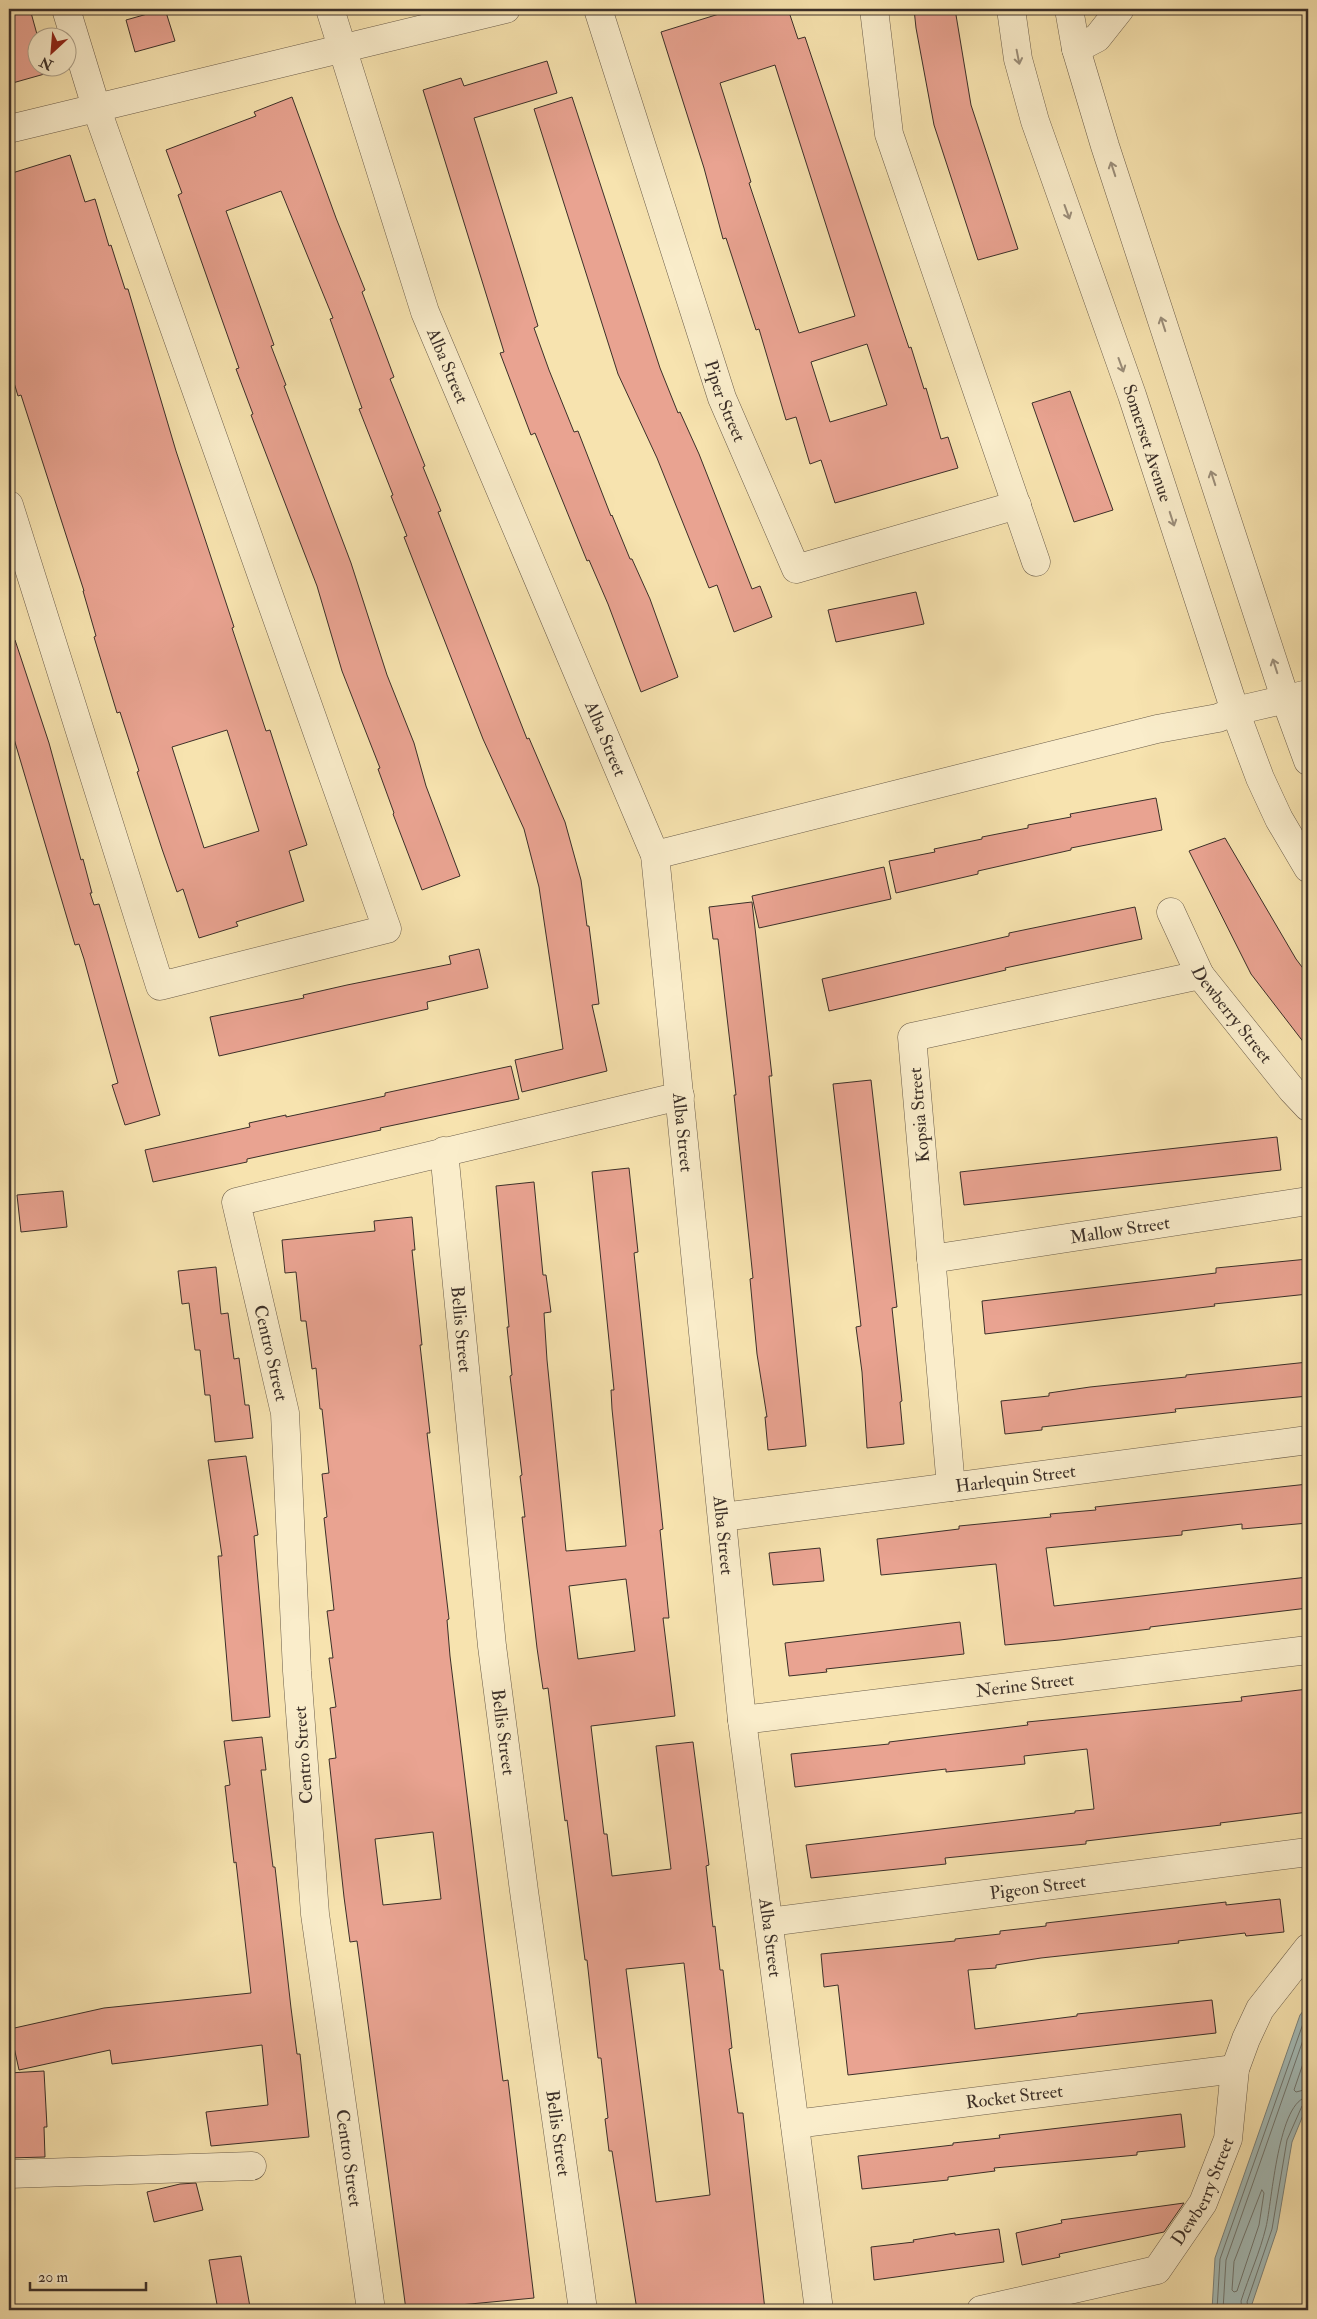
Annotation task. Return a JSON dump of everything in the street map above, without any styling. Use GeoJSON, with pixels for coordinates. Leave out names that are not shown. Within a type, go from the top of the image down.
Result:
{"type":"FeatureCollection","features":[{"type":"Feature","properties":{"kind":"street"},"geometry":{"type":"LineString","coordinates":[[9,505],[160,986],[387,929],[96,107],[66,9]]}},
{"type":"Feature","properties":{"kind":"street","name":"Alba Street"},"geometry":{"type":"LineString","coordinates":[[330,9],[425,312],[655,855],[742,1720],[819,2310]]}},
{"type":"Feature","properties":{"kind":"street"},"geometry":{"type":"LineString","coordinates":[[9,129],[342,47],[506,9]]}},
{"type":"Feature","properties":{"kind":"street","name":"Piper Street"},"geometry":{"type":"LineString","coordinates":[[598,9],[722,398],[796,569],[1017,505]]}},
{"type":"Feature","properties":{"kind":"street"},"geometry":{"type":"LineString","coordinates":[[874,9],[889,134],[1036,562]]}},
{"type":"Feature","properties":{"kind":"street","name":"Somerset Avenue"},"geometry":{"type":"LineString","coordinates":[[1011,9],[1018,59],[1035,120],[1132,395],[1234,711],[1271,803],[1308,868]]}},
{"type":"Feature","properties":{"kind":"street"},"geometry":{"type":"LineString","coordinates":[[1069,9],[1076,48],[1114,174],[1297,696],[1308,761]]}},
{"type":"Feature","properties":{"kind":"street"},"geometry":{"type":"LineString","coordinates":[[1076,48],[1096,38],[1120,9]]}},
{"type":"Feature","properties":{"kind":"street"},"geometry":{"type":"LineString","coordinates":[[655,855],[1157,729],[1218,718],[1234,711],[1297,696]]}},
{"type":"Feature","properties":{"kind":"street","name":"Dewberry Street"},"geometry":{"type":"LineString","coordinates":[[1171,912],[1200,975],[1292,1090],[1308,1106]]}},
{"type":"Feature","properties":{"kind":"street","name":"Kopsia Street"},"geometry":{"type":"LineString","coordinates":[[951,1487],[912,1037],[1200,975]]}},
{"type":"Feature","properties":{"kind":"street"},"geometry":{"type":"LineString","coordinates":[[444,1151],[680,1096]]}},
{"type":"Feature","properties":{"kind":"street","name":"Centro Street"},"geometry":{"type":"LineString","coordinates":[[371,2310],[315,1914],[296,1671],[285,1413],[236,1202],[444,1151]]}},
{"type":"Feature","properties":{"kind":"street","name":"Bellis Street"},"geometry":{"type":"LineString","coordinates":[[444,1151],[492,1646],[583,2310]]}},
{"type":"Feature","properties":{"kind":"street","name":"Mallow Street"},"geometry":{"type":"LineString","coordinates":[[931,1259],[1308,1201]]}},
{"type":"Feature","properties":{"kind":"street","name":"Harlequin Street"},"geometry":{"type":"LineString","coordinates":[[722,1517],[1308,1440]]}},
{"type":"Feature","properties":{"kind":"street","name":"Nerine Street"},"geometry":{"type":"LineString","coordinates":[[742,1720],[1308,1650]]}},
{"type":"Feature","properties":{"kind":"street","name":"Pigeon Street"},"geometry":{"type":"LineString","coordinates":[[769,1922],[1308,1852]]}},
{"type":"Feature","properties":{"kind":"street","name":"Dewberry Street"},"geometry":{"type":"LineString","coordinates":[[981,2310],[1157,2270],[1203,2203],[1228,2139],[1235,2069],[1246,2038],[1260,2009],[1308,1948]]}},
{"type":"Feature","properties":{"kind":"street","name":"Rocket Street"},"geometry":{"type":"LineString","coordinates":[[795,2124],[1235,2069]]}},
{"type":"Feature","properties":{"kind":"street"},"geometry":{"type":"LineString","coordinates":[[9,2174],[252,2166]]}},
{"type":"Feature","properties":{"kind":"water"},"geometry":{"type":"Polygon","coordinates":[[[1308,2005],[1308,2103],[1292,2142],[1277,2230],[1252,2304],[1254,2310],[1212,2310],[1215,2258],[1300,2015],[1308,2005]]]}},
{"type":"Feature","properties":{"kind":"building"},"geometry":{"type":"Polygon","coordinates":[[[9,9],[30,9],[35,28],[28,28],[28,78],[30,78],[9,84],[9,9]]]}},
{"type":"Feature","properties":{"kind":"building"},"geometry":{"type":"Polygon","coordinates":[[[165,9],[175,41],[135,52],[126,20],[165,9]]]}},
{"type":"Feature","properties":{"kind":"building"},"geometry":{"type":"Polygon","coordinates":[[[735,9],[788,9],[798,39],[805,37],[909,348],[911,347],[924,389],[926,388],[941,439],[948,437],[958,468],[835,503],[821,460],[810,464],[796,417],[786,420],[759,329],[756,330],[726,238],[723,239],[704,168],[661,32],[735,9]],[[775,65],[720,83],[751,182],[749,183],[799,333],[855,316],[775,65]],[[867,344],[811,362],[830,422],[887,405],[867,344]]]}},
{"type":"Feature","properties":{"kind":"building"},"geometry":{"type":"Polygon","coordinates":[[[914,9],[955,9],[971,105],[1018,249],[978,260],[934,125],[914,9]]]}},
{"type":"Feature","properties":{"kind":"building"},"geometry":{"type":"Polygon","coordinates":[[[547,61],[557,93],[474,118],[538,326],[534,328],[549,370],[574,432],[578,431],[611,516],[650,599],[678,677],[641,692],[608,604],[589,560],[587,561],[535,433],[531,435],[500,353],[504,352],[423,90],[461,78],[464,86],[547,61]]]}},
{"type":"Feature","properties":{"kind":"building"},"geometry":{"type":"Polygon","coordinates":[[[292,97],[336,218],[365,290],[362,292],[394,377],[390,379],[425,466],[423,467],[441,511],[438,512],[527,739],[529,738],[565,822],[581,880],[587,926],[589,926],[599,1004],[592,1005],[607,1071],[522,1092],[515,1060],[563,1049],[539,887],[524,829],[483,739],[404,537],[407,536],[391,496],[393,495],[359,409],[362,408],[330,319],[333,318],[281,191],[226,211],[274,345],[271,346],[286,385],[284,386],[351,563],[387,675],[414,743],[426,786],[460,876],[422,890],[393,814],[378,769],[380,768],[342,671],[317,586],[251,415],[253,414],[236,369],[239,368],[178,195],[182,193],[166,150],[256,116],[254,112],[292,97]]]}},
{"type":"Feature","properties":{"kind":"building"},"geometry":{"type":"Polygon","coordinates":[[[572,97],[660,368],[678,413],[680,412],[699,454],[752,589],[760,586],[772,617],[734,632],[717,585],[709,588],[657,458],[618,374],[534,109],[572,97]]]}},
{"type":"Feature","properties":{"kind":"building"},"geometry":{"type":"Polygon","coordinates":[[[70,155],[85,202],[95,199],[109,246],[111,245],[125,289],[128,289],[176,451],[234,627],[232,628],[266,731],[270,730],[307,845],[289,851],[304,901],[236,922],[238,926],[199,938],[183,889],[177,892],[162,849],[137,772],[139,771],[120,712],[117,713],[94,637],[96,636],[84,591],[21,395],[18,396],[9,366],[9,174],[70,155]],[[227,730],[172,747],[204,848],[259,831],[227,730]]]}},
{"type":"Feature","properties":{"kind":"building"},"geometry":{"type":"Polygon","coordinates":[[[1070,391],[1113,510],[1074,522],[1032,403],[1070,391]]]}},
{"type":"Feature","properties":{"kind":"building"},"geometry":{"type":"Polygon","coordinates":[[[916,592],[924,624],[836,642],[828,610],[916,592]]]}},
{"type":"Feature","properties":{"kind":"building"},"geometry":{"type":"Polygon","coordinates":[[[15,640],[49,743],[81,860],[83,859],[92,893],[90,893],[94,905],[99,904],[160,1115],[125,1125],[112,1085],[118,1083],[84,959],[79,944],[75,945],[9,722],[9,641],[15,640]]]}},
{"type":"Feature","properties":{"kind":"building"},"geometry":{"type":"Polygon","coordinates":[[[1156,798],[1162,830],[1071,848],[1071,850],[978,871],[978,874],[896,893],[889,861],[935,852],[934,849],[982,839],[982,837],[1028,828],[1028,825],[1071,817],[1070,814],[1156,798]]]}},
{"type":"Feature","properties":{"kind":"building"},"geometry":{"type":"Polygon","coordinates":[[[1225,838],[1296,959],[1308,975],[1308,1048],[1251,974],[1189,851],[1225,838]]]}},
{"type":"Feature","properties":{"kind":"building"},"geometry":{"type":"Polygon","coordinates":[[[884,867],[891,899],[759,928],[752,896],[884,867]]]}},
{"type":"Feature","properties":{"kind":"building"},"geometry":{"type":"Polygon","coordinates":[[[752,902],[772,1076],[769,1076],[806,1446],[768,1450],[765,1417],[767,1417],[757,1354],[750,1279],[753,1278],[734,1095],[736,1095],[718,939],[713,939],[709,907],[752,902]]]}},
{"type":"Feature","properties":{"kind":"building"},"geometry":{"type":"Polygon","coordinates":[[[1135,907],[1142,939],[1005,968],[1006,970],[829,1011],[822,979],[1009,936],[1009,933],[1135,907]]]}},
{"type":"Feature","properties":{"kind":"building"},"geometry":{"type":"Polygon","coordinates":[[[479,949],[488,988],[427,1002],[428,1009],[219,1056],[210,1017],[304,998],[303,995],[347,985],[451,964],[449,956],[479,949]]]}},
{"type":"Feature","properties":{"kind":"building"},"geometry":{"type":"Polygon","coordinates":[[[511,1066],[519,1099],[380,1128],[381,1130],[247,1159],[247,1162],[153,1182],[145,1150],[250,1127],[249,1123],[385,1096],[385,1093],[511,1066]]]}},
{"type":"Feature","properties":{"kind":"building"},"geometry":{"type":"Polygon","coordinates":[[[871,1080],[897,1307],[892,1308],[902,1401],[900,1402],[904,1444],[867,1448],[862,1372],[856,1327],[861,1326],[833,1084],[871,1080]]]}},
{"type":"Feature","properties":{"kind":"building"},"geometry":{"type":"Polygon","coordinates":[[[1277,1137],[1281,1170],[964,1205],[960,1172],[1277,1137]]]}},
{"type":"Feature","properties":{"kind":"building"},"geometry":{"type":"Polygon","coordinates":[[[629,1168],[638,1252],[634,1253],[663,1529],[660,1530],[669,1618],[663,1618],[675,1716],[591,1726],[604,1834],[607,1834],[612,1876],[671,1869],[656,1746],[693,1742],[709,1865],[706,1866],[713,1927],[715,1926],[720,1970],[723,1970],[732,2048],[729,2049],[738,2113],[743,2113],[765,2310],[637,2310],[612,2151],[609,2151],[605,2119],[608,2118],[601,2058],[598,2058],[587,1960],[585,1960],[567,1820],[565,1821],[548,1688],[543,1689],[537,1648],[522,1517],[525,1517],[520,1476],[522,1475],[510,1376],[512,1375],[507,1327],[509,1327],[496,1186],[534,1182],[543,1275],[546,1275],[551,1312],[544,1313],[566,1551],[626,1546],[612,1409],[611,1390],[614,1390],[592,1172],[629,1168]],[[626,1579],[569,1586],[578,1659],[635,1651],[626,1579]],[[684,1963],[626,1969],[656,2202],[710,2195],[684,1963]]]}},
{"type":"Feature","properties":{"kind":"building"},"geometry":{"type":"Polygon","coordinates":[[[63,1191],[67,1227],[21,1232],[17,1195],[63,1191]]]}},
{"type":"Feature","properties":{"kind":"building"},"geometry":{"type":"Polygon","coordinates":[[[412,1217],[415,1250],[412,1250],[430,1433],[427,1433],[449,1619],[447,1620],[450,1656],[503,2081],[508,2080],[534,2298],[406,2310],[357,1941],[350,1942],[329,1759],[336,1758],[330,1708],[336,1707],[329,1658],[333,1658],[327,1611],[334,1610],[324,1518],[327,1517],[322,1474],[329,1473],[322,1409],[320,1409],[316,1368],[312,1369],[306,1321],[301,1321],[296,1272],[285,1273],[282,1240],[375,1231],[374,1221],[412,1217]],[[433,1832],[375,1839],[383,1905],[441,1899],[433,1832]]]}},
{"type":"Feature","properties":{"kind":"building"},"geometry":{"type":"Polygon","coordinates":[[[1308,1259],[1308,1294],[1214,1304],[1215,1306],[985,1334],[982,1301],[1216,1273],[1216,1268],[1308,1259]]]}},
{"type":"Feature","properties":{"kind":"building"},"geometry":{"type":"Polygon","coordinates":[[[216,1267],[221,1314],[228,1313],[234,1359],[239,1358],[245,1405],[249,1405],[253,1438],[215,1442],[210,1395],[205,1395],[200,1350],[195,1350],[189,1303],[182,1304],[178,1271],[216,1267]]]}},
{"type":"Feature","properties":{"kind":"building"},"geometry":{"type":"Polygon","coordinates":[[[1308,1362],[1308,1396],[1175,1409],[1176,1412],[1042,1427],[1042,1430],[1005,1434],[1001,1401],[1049,1396],[1049,1393],[1090,1387],[1308,1362]]]}},
{"type":"Feature","properties":{"kind":"building"},"geometry":{"type":"Polygon","coordinates":[[[246,1456],[258,1535],[254,1536],[270,1717],[232,1721],[218,1556],[222,1556],[208,1460],[246,1456]]]}},
{"type":"Feature","properties":{"kind":"building"},"geometry":{"type":"Polygon","coordinates":[[[1308,1484],[1308,1523],[1242,1529],[1242,1524],[1182,1531],[1182,1535],[1046,1548],[1054,1606],[1308,1577],[1308,1608],[1060,1640],[1005,1645],[996,1564],[881,1575],[877,1539],[959,1529],[959,1526],[1051,1517],[1050,1514],[1096,1510],[1095,1507],[1308,1484]]]}},
{"type":"Feature","properties":{"kind":"building"},"geometry":{"type":"Polygon","coordinates":[[[820,1548],[824,1581],[773,1585],[769,1553],[820,1548]]]}},
{"type":"Feature","properties":{"kind":"building"},"geometry":{"type":"Polygon","coordinates":[[[960,1622],[964,1654],[826,1669],[827,1672],[789,1676],[785,1643],[960,1622]]]}},
{"type":"Feature","properties":{"kind":"building"},"geometry":{"type":"Polygon","coordinates":[[[1308,1689],[1308,1812],[1220,1823],[1221,1825],[1086,1841],[1086,1844],[945,1858],[946,1864],[811,1878],[806,1845],[1075,1813],[1075,1811],[1094,1809],[1087,1749],[1024,1756],[1025,1764],[946,1772],[946,1769],[795,1787],[791,1754],[889,1744],[889,1742],[1028,1725],[1027,1722],[1242,1701],[1241,1697],[1308,1689]]]}},
{"type":"Feature","properties":{"kind":"building"},"geometry":{"type":"Polygon","coordinates":[[[262,1737],[266,1770],[261,1770],[273,1867],[275,1867],[297,2054],[300,2054],[309,2137],[211,2146],[206,2112],[268,2105],[262,2045],[112,2064],[110,2050],[19,2070],[10,2029],[104,2008],[251,1993],[225,1786],[230,1785],[224,1741],[262,1737]]]}},
{"type":"Feature","properties":{"kind":"building"},"geometry":{"type":"Polygon","coordinates":[[[1280,1899],[1284,1932],[1246,1936],[1245,1933],[1178,1941],[1179,1943],[1041,1958],[996,1965],[996,1968],[968,1970],[975,2029],[1077,2016],[1077,2014],[1212,2000],[1216,2033],[848,2075],[838,1985],[824,1987],[821,1954],[955,1941],[955,1939],[1000,1934],[1000,1931],[1046,1926],[1046,1923],[1226,1902],[1226,1905],[1280,1899]]]}},
{"type":"Feature","properties":{"kind":"building"},"geometry":{"type":"Polygon","coordinates":[[[44,2071],[47,2127],[44,2127],[45,2157],[9,2158],[9,2073],[44,2071]]]}},
{"type":"Feature","properties":{"kind":"building"},"geometry":{"type":"Polygon","coordinates":[[[1181,2114],[1185,2147],[1137,2152],[1137,2155],[994,2168],[995,2171],[948,2177],[948,2180],[862,2189],[858,2156],[1000,2138],[999,2135],[1181,2114]]]}},
{"type":"Feature","properties":{"kind":"building"},"geometry":{"type":"Polygon","coordinates":[[[196,2183],[203,2210],[154,2222],[147,2192],[180,2184],[196,2183]]]}},
{"type":"Feature","properties":{"kind":"building"},"geometry":{"type":"Polygon","coordinates":[[[1184,2203],[1164,2232],[1059,2254],[1060,2257],[1022,2265],[1016,2233],[1062,2223],[1061,2220],[1184,2203]]]}},
{"type":"Feature","properties":{"kind":"building"},"geometry":{"type":"Polygon","coordinates":[[[999,2229],[1004,2262],[874,2280],[871,2247],[914,2242],[913,2240],[955,2233],[955,2235],[999,2229]]]}},
{"type":"Feature","properties":{"kind":"building"},"geometry":{"type":"Polygon","coordinates":[[[241,2256],[250,2307],[218,2310],[209,2260],[241,2256]]]}}]}
